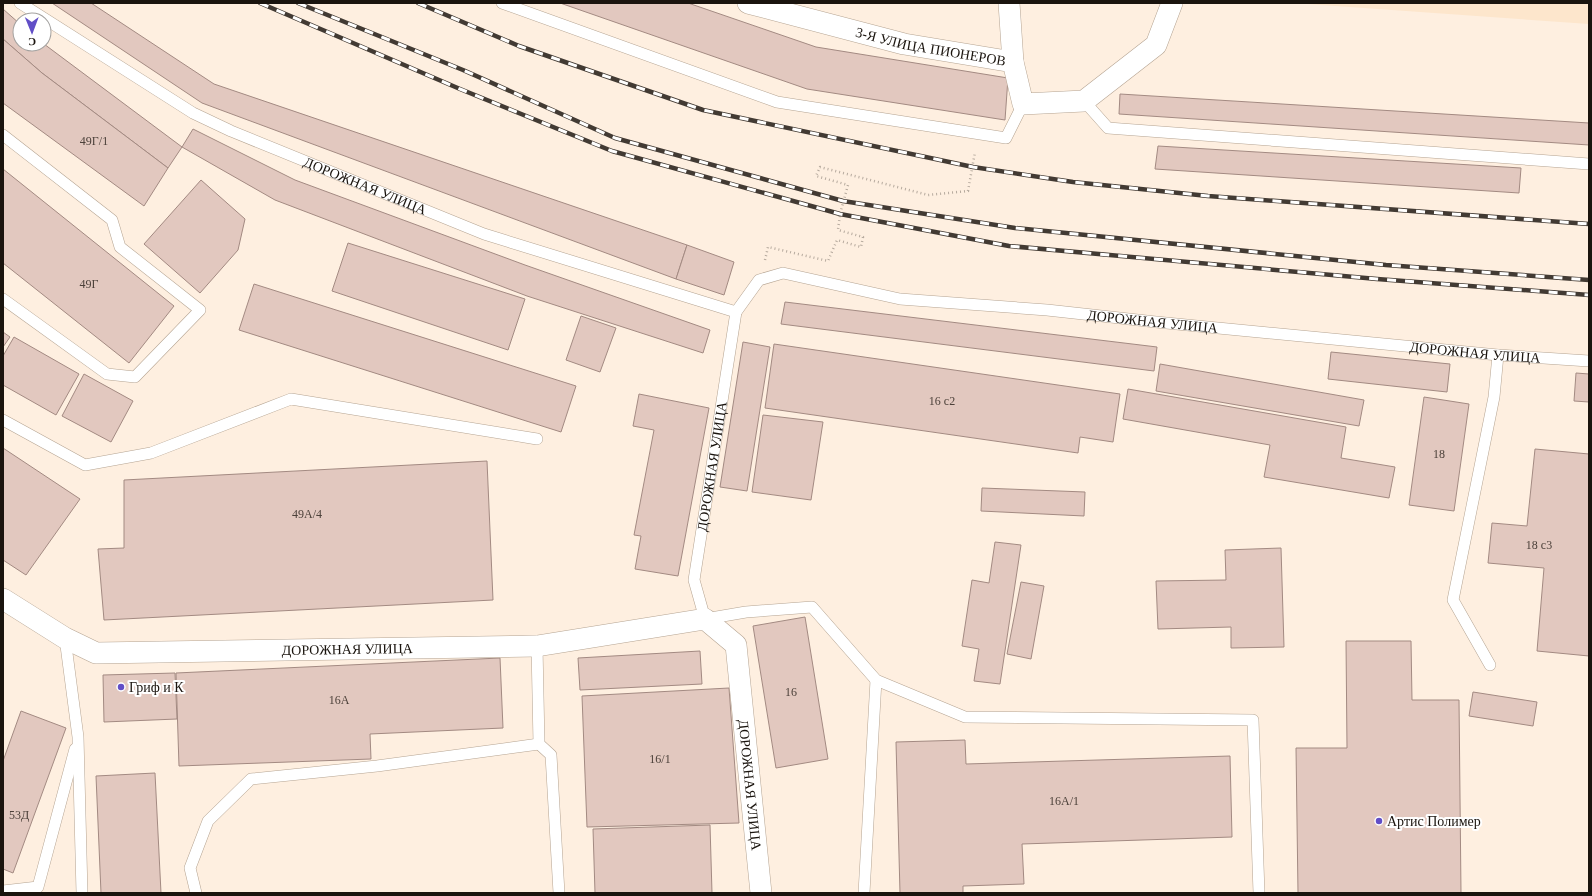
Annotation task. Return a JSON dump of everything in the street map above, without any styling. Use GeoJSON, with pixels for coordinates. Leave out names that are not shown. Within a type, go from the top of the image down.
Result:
{"type":"FeatureCollection","features":[{"type":"Feature","properties":{"kind":"street","name":"3-Я УЛИЦА ПИОНЕРОВ"},"geometry":{"type":"LineString","coordinates":[[748,3],[904,44],[1013,62],[1023,104]]}},
{"type":"Feature","properties":{"kind":"street"},"geometry":{"type":"LineString","coordinates":[[1009,3],[1013,62]]}},
{"type":"Feature","properties":{"kind":"street"},"geometry":{"type":"LineString","coordinates":[[1023,104],[1084,101],[1156,45],[1172,3]]}},
{"type":"Feature","properties":{"kind":"street","name":"ДОРОЖНАЯ УЛИЦА"},"geometry":{"type":"LineString","coordinates":[[3,599],[65,638],[96,653],[537,646],[705,619],[736,645],[761,893]]}},
{"type":"Feature","properties":{"kind":"lane","name":"ДОРОЖНАЯ УЛИЦА"},"geometry":{"type":"LineString","coordinates":[[20,3],[193,113],[231,131],[484,234],[736,312]]}},
{"type":"Feature","properties":{"kind":"lane"},"geometry":{"type":"LineString","coordinates":[[502,3],[777,102],[1006,138],[1023,104]]}},
{"type":"Feature","properties":{"kind":"lane"},"geometry":{"type":"LineString","coordinates":[[1084,101],[1108,128],[1589,164]]}},
{"type":"Feature","properties":{"kind":"lane"},"geometry":{"type":"LineString","coordinates":[[3,135],[112,220],[120,247],[200,310],[135,377],[106,374],[3,299]]}},
{"type":"Feature","properties":{"kind":"lane","name":"ДОРОЖНАЯ УЛИЦА"},"geometry":{"type":"LineString","coordinates":[[705,619],[694,580],[736,312],[759,280],[783,273],[900,299],[1047,310],[1498,355],[1589,361]]}},
{"type":"Feature","properties":{"kind":"lane"},"geometry":{"type":"LineString","coordinates":[[1490,665],[1453,600],[1494,397],[1498,355]]}},
{"type":"Feature","properties":{"kind":"lane"},"geometry":{"type":"LineString","coordinates":[[3,420],[86,465],[151,452],[291,399],[537,439]]}},
{"type":"Feature","properties":{"kind":"lane"},"geometry":{"type":"LineString","coordinates":[[705,619],[746,612],[812,607],[876,680],[966,717],[1253,720],[1259,893]]}},
{"type":"Feature","properties":{"kind":"lane"},"geometry":{"type":"LineString","coordinates":[[65,638],[78,737],[82,893]]}},
{"type":"Feature","properties":{"kind":"lane"},"geometry":{"type":"LineString","coordinates":[[537,646],[539,744],[551,755],[559,893]]}},
{"type":"Feature","properties":{"kind":"lane"},"geometry":{"type":"LineString","coordinates":[[864,893],[876,680]]}},
{"type":"Feature","properties":{"kind":"lane"},"geometry":{"type":"LineString","coordinates":[[3,891],[38,887],[78,737]]}},
{"type":"Feature","properties":{"kind":"lane"},"geometry":{"type":"LineString","coordinates":[[196,893],[190,868],[208,821],[251,779],[377,766],[539,744]]}},
{"type":"Feature","properties":{"kind":"path"},"geometry":{"type":"LineString","coordinates":[[759,280],[768,246],[828,261],[837,240],[861,247],[863,237],[838,230],[848,185],[816,176],[820,167],[928,195],[968,191],[975,151],[982,152]]}},
{"type":"Feature","properties":{"kind":"shaded area"},"geometry":{"type":"Polygon","coordinates":[[[1293,3],[1589,3],[1589,24],[1293,3]]]}},
{"type":"Feature","properties":{"kind":"building"},"geometry":{"type":"Polygon","coordinates":[[[52,3],[91,3],[214,84],[687,245],[676,279],[202,103],[52,3]]]}},
{"type":"Feature","properties":{"kind":"building"},"geometry":{"type":"Polygon","coordinates":[[[560,3],[688,3],[816,47],[1008,78],[1005,120],[807,89],[560,3]]]}},
{"type":"Feature","properties":{"kind":"building"},"geometry":{"type":"Polygon","coordinates":[[[3,9],[12,17],[12,47],[3,39],[3,9]]]}},
{"type":"Feature","properties":{"kind":"building"},"geometry":{"type":"Polygon","coordinates":[[[3,39],[12,47],[12,52],[18,52],[42,73],[168,168],[144,206],[3,103],[3,39]]]}},
{"type":"Feature","properties":{"kind":"building"},"geometry":{"type":"Polygon","coordinates":[[[52,50],[182,147],[168,168],[42,73],[18,52],[52,52],[52,50]]]}},
{"type":"Feature","properties":{"kind":"building"},"geometry":{"type":"Polygon","coordinates":[[[1120,94],[1589,123],[1589,145],[1119,114],[1120,94]]]}},
{"type":"Feature","properties":{"kind":"building"},"geometry":{"type":"Polygon","coordinates":[[[193,129],[295,180],[525,265],[710,330],[703,353],[527,296],[275,200],[182,147],[193,129]]]}},
{"type":"Feature","properties":{"kind":"building"},"geometry":{"type":"Polygon","coordinates":[[[1158,146],[1521,168],[1519,193],[1155,169],[1158,146]]]}},
{"type":"Feature","properties":{"kind":"building"},"geometry":{"type":"Polygon","coordinates":[[[3,169],[174,306],[129,363],[3,263],[3,169]]]}},
{"type":"Feature","properties":{"kind":"building"},"geometry":{"type":"Polygon","coordinates":[[[201,180],[245,219],[238,250],[200,293],[144,244],[201,180]]]}},
{"type":"Feature","properties":{"kind":"building"},"geometry":{"type":"Polygon","coordinates":[[[348,243],[525,299],[508,350],[332,291],[348,243]]]}},
{"type":"Feature","properties":{"kind":"building"},"geometry":{"type":"Polygon","coordinates":[[[687,245],[734,262],[724,295],[676,279],[687,245]]]}},
{"type":"Feature","properties":{"kind":"building"},"geometry":{"type":"Polygon","coordinates":[[[254,284],[576,386],[561,432],[239,330],[254,284]]]}},
{"type":"Feature","properties":{"kind":"building"},"geometry":{"type":"Polygon","coordinates":[[[785,302],[1157,347],[1154,371],[781,324],[785,302]]]}},
{"type":"Feature","properties":{"kind":"building"},"geometry":{"type":"Polygon","coordinates":[[[581,316],[616,328],[600,372],[566,360],[581,316]]]}},
{"type":"Feature","properties":{"kind":"building"},"geometry":{"type":"Polygon","coordinates":[[[3,332],[10,337],[3,347],[3,332]]]}},
{"type":"Feature","properties":{"kind":"building"},"geometry":{"type":"Polygon","coordinates":[[[14,337],[79,374],[56,415],[3,385],[3,356],[14,337]]]}},
{"type":"Feature","properties":{"kind":"building"},"geometry":{"type":"Polygon","coordinates":[[[743,342],[770,347],[747,491],[720,487],[743,342]]]}},
{"type":"Feature","properties":{"kind":"building"},"geometry":{"type":"Polygon","coordinates":[[[774,344],[1120,394],[1113,442],[1080,437],[1078,453],[765,408],[774,344]]]}},
{"type":"Feature","properties":{"kind":"building"},"geometry":{"type":"Polygon","coordinates":[[[1331,352],[1450,364],[1447,392],[1328,379],[1331,352]]]}},
{"type":"Feature","properties":{"kind":"building"},"geometry":{"type":"Polygon","coordinates":[[[1160,364],[1364,400],[1359,426],[1156,391],[1160,364]]]}},
{"type":"Feature","properties":{"kind":"building"},"geometry":{"type":"Polygon","coordinates":[[[1576,373],[1589,374],[1589,402],[1574,401],[1576,373]]]}},
{"type":"Feature","properties":{"kind":"building"},"geometry":{"type":"Polygon","coordinates":[[[84,374],[133,401],[111,442],[62,416],[84,374]]]}},
{"type":"Feature","properties":{"kind":"building"},"geometry":{"type":"Polygon","coordinates":[[[1128,389],[1346,427],[1341,458],[1395,467],[1389,498],[1264,477],[1270,445],[1123,419],[1128,389]]]}},
{"type":"Feature","properties":{"kind":"building"},"geometry":{"type":"Polygon","coordinates":[[[639,394],[709,408],[678,576],[635,569],[641,536],[634,535],[654,430],[633,426],[639,394]]]}},
{"type":"Feature","properties":{"kind":"building"},"geometry":{"type":"Polygon","coordinates":[[[1424,397],[1469,404],[1454,511],[1409,505],[1424,397]]]}},
{"type":"Feature","properties":{"kind":"building"},"geometry":{"type":"Polygon","coordinates":[[[763,415],[823,422],[811,500],[752,492],[763,415]]]}},
{"type":"Feature","properties":{"kind":"building"},"geometry":{"type":"Polygon","coordinates":[[[3,448],[80,499],[26,575],[3,560],[3,448]]]}},
{"type":"Feature","properties":{"kind":"building"},"geometry":{"type":"Polygon","coordinates":[[[1535,449],[1589,454],[1589,656],[1537,651],[1544,568],[1488,563],[1492,523],[1527,526],[1535,449]]]}},
{"type":"Feature","properties":{"kind":"building"},"geometry":{"type":"Polygon","coordinates":[[[487,461],[493,600],[104,620],[98,549],[124,548],[124,480],[487,461]]]}},
{"type":"Feature","properties":{"kind":"building"},"geometry":{"type":"Polygon","coordinates":[[[982,488],[1085,492],[1084,516],[981,511],[982,488]]]}},
{"type":"Feature","properties":{"kind":"building"},"geometry":{"type":"Polygon","coordinates":[[[995,542],[1021,545],[1000,684],[974,681],[979,649],[962,646],[972,580],[989,583],[995,542]]]}},
{"type":"Feature","properties":{"kind":"building"},"geometry":{"type":"Polygon","coordinates":[[[1281,548],[1284,647],[1231,648],[1231,627],[1158,629],[1156,581],[1226,580],[1225,550],[1281,548]]]}},
{"type":"Feature","properties":{"kind":"building"},"geometry":{"type":"Polygon","coordinates":[[[1021,582],[1044,586],[1031,659],[1007,654],[1021,582]]]}},
{"type":"Feature","properties":{"kind":"building"},"geometry":{"type":"Polygon","coordinates":[[[805,617],[828,759],[776,768],[753,626],[805,617]]]}},
{"type":"Feature","properties":{"kind":"building","name":"Артис Полимер"},"geometry":{"type":"Polygon","coordinates":[[[1346,641],[1411,641],[1412,700],[1459,700],[1461,893],[1298,893],[1296,748],[1347,748],[1346,641]]]}},
{"type":"Feature","properties":{"kind":"building"},"geometry":{"type":"Polygon","coordinates":[[[700,651],[702,684],[580,690],[578,658],[700,651]]]}},
{"type":"Feature","properties":{"kind":"building"},"geometry":{"type":"Polygon","coordinates":[[[500,658],[503,728],[370,734],[371,759],[179,766],[176,673],[500,658]]]}},
{"type":"Feature","properties":{"kind":"building"},"geometry":{"type":"Polygon","coordinates":[[[175,673],[177,719],[104,722],[103,675],[175,673]]]}},
{"type":"Feature","properties":{"kind":"building"},"geometry":{"type":"Polygon","coordinates":[[[729,688],[739,823],[587,827],[582,696],[729,688]]]}},
{"type":"Feature","properties":{"kind":"building"},"geometry":{"type":"Polygon","coordinates":[[[1473,692],[1537,702],[1533,726],[1469,716],[1473,692]]]}},
{"type":"Feature","properties":{"kind":"building"},"geometry":{"type":"Polygon","coordinates":[[[21,711],[66,728],[13,873],[3,869],[3,761],[21,711]]]}},
{"type":"Feature","properties":{"kind":"building"},"geometry":{"type":"Polygon","coordinates":[[[965,740],[966,764],[1230,756],[1232,837],[1022,844],[1024,884],[963,886],[963,893],[900,893],[896,742],[965,740]]]}},
{"type":"Feature","properties":{"kind":"building"},"geometry":{"type":"Polygon","coordinates":[[[155,773],[161,893],[101,893],[96,776],[155,773]]]}},
{"type":"Feature","properties":{"kind":"building"},"geometry":{"type":"Polygon","coordinates":[[[710,825],[712,893],[595,893],[593,829],[710,825]]]}},
{"type":"Feature","properties":{"kind":"railway"},"geometry":{"type":"LineString","coordinates":[[260,3],[460,89],[612,151],[840,214],[1009,246],[1377,279],[1589,295]]}},
{"type":"Feature","properties":{"kind":"railway"},"geometry":{"type":"LineString","coordinates":[[298,3],[463,70],[615,138],[843,201],[1015,228],[1386,265],[1589,280]]}},
{"type":"Feature","properties":{"kind":"railway"},"geometry":{"type":"LineString","coordinates":[[418,3],[519,46],[703,110],[973,167],[1073,182],[1208,196],[1589,224]]}},
{"type":"Feature","properties":{"kind":"place","name":"Гриф и К"},"geometry":{"type":"Point","coordinates":[121,687]}},
{"type":"Feature","properties":{"kind":"place","name":"Артис Полимер"},"geometry":{"type":"Point","coordinates":[1379,821]}}]}
